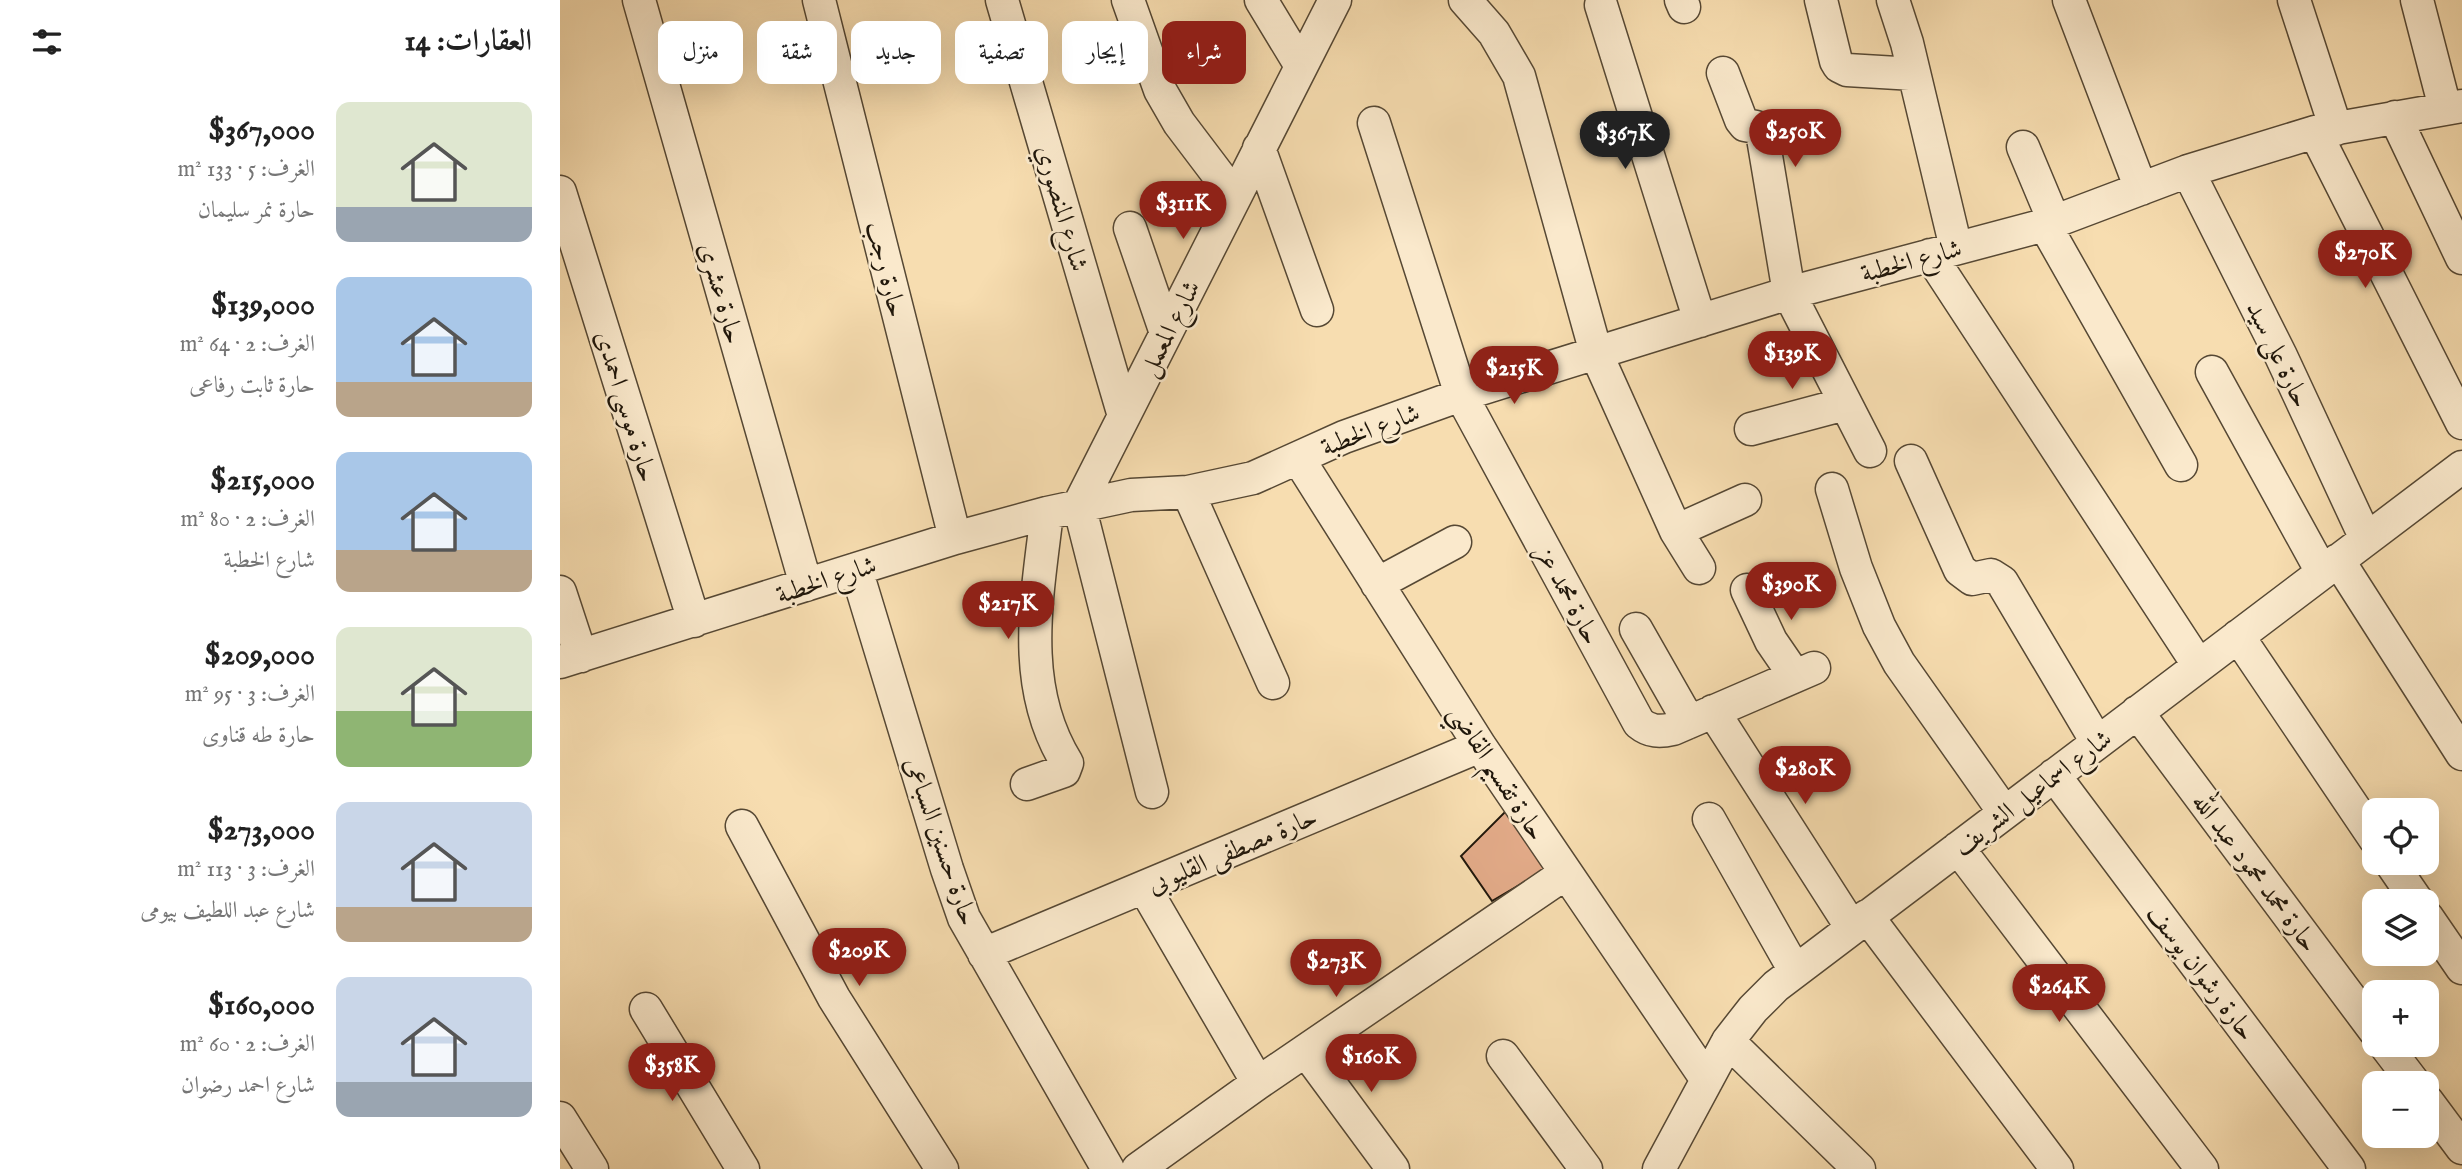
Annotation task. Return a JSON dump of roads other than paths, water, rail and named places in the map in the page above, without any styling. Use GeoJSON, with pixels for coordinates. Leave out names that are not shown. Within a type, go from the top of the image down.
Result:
{"type":"FeatureCollection","features":[{"type":"Feature","properties":{"kind":"street","name":"حارة عشرى"},"geometry":{"type":"LineString","coordinates":[[639,0],[806,585]]}},
{"type":"Feature","properties":{"kind":"street","name":"حارة رجب"},"geometry":{"type":"LineString","coordinates":[[819,0],[955,538]]}},
{"type":"Feature","properties":{"kind":"street","name":"شارع المنصوري"},"geometry":{"type":"LineString","coordinates":[[1002,0],[1124,416]]}},
{"type":"Feature","properties":{"kind":"street"},"geometry":{"type":"LineString","coordinates":[[1128,0],[1160,90],[1179,123],[1235,197]]}},
{"type":"Feature","properties":{"kind":"street"},"geometry":{"type":"LineString","coordinates":[[1261,0],[1301,66]]}},
{"type":"Feature","properties":{"kind":"street","name":"شارع المعمل"},"geometry":{"type":"LineString","coordinates":[[1079,505],[1335,0]]}},
{"type":"Feature","properties":{"kind":"street"},"geometry":{"type":"LineString","coordinates":[[1465,0],[1494,33],[1519,76],[1596,353],[1676,531],[1699,568]]}},
{"type":"Feature","properties":{"kind":"street"},"geometry":{"type":"LineString","coordinates":[[1821,0],[1839,66],[1847,71],[1914,74]]}},
{"type":"Feature","properties":{"kind":"street"},"geometry":{"type":"LineString","coordinates":[[1893,0],[1914,74],[1943,251],[2024,402],[2199,666]]}},
{"type":"Feature","properties":{"kind":"street"},"geometry":{"type":"LineString","coordinates":[[2069,0],[2141,189]]}},
{"type":"Feature","properties":{"kind":"street"},"geometry":{"type":"LineString","coordinates":[[2294,0],[2325,131],[2462,423]]}},
{"type":"Feature","properties":{"kind":"street"},"geometry":{"type":"LineString","coordinates":[[2417,0],[2454,107]]}},
{"type":"Feature","properties":{"kind":"street"},"geometry":{"type":"LineString","coordinates":[[1601,5],[1700,321]]}},
{"type":"Feature","properties":{"kind":"street"},"geometry":{"type":"LineString","coordinates":[[1723,73],[1741,120],[1745,125],[1756,127],[1762,132],[1789,293],[1870,452]]}},
{"type":"Feature","properties":{"kind":"street","name":"شارع الخطبة"},"geometry":{"type":"LineString","coordinates":[[571,659],[955,538],[1046,513],[1131,495],[1188,492],[1253,478],[1344,437],[1461,395],[1789,293],[2050,223],[2188,171],[2325,131],[2454,107]]}},
{"type":"Feature","properties":{"kind":"street"},"geometry":{"type":"LineString","coordinates":[[2395,117],[2452,214],[2462,258]]}},
{"type":"Feature","properties":{"kind":"street","name":"حارة محمد عز"},"geometry":{"type":"LineString","coordinates":[[1374,123],[1461,395],[1639,723],[1646,729],[1664,732],[1805,672],[1771,641],[1747,590]]}},
{"type":"Feature","properties":{"kind":"street"},"geometry":{"type":"LineString","coordinates":[[2023,147],[2050,223],[2181,465]]}},
{"type":"Feature","properties":{"kind":"street"},"geometry":{"type":"LineString","coordinates":[[1259,148],[1317,310]]}},
{"type":"Feature","properties":{"kind":"street","name":"حارة على سيد"},"geometry":{"type":"LineString","coordinates":[[2188,171],[2281,356],[2366,539]]}},
{"type":"Feature","properties":{"kind":"street","name":"حارة موسى احمدى"},"geometry":{"type":"LineString","coordinates":[[560,192],[694,621]]}},
{"type":"Feature","properties":{"kind":"street"},"geometry":{"type":"LineString","coordinates":[[1130,228],[1166,333]]}},
{"type":"Feature","properties":{"kind":"street"},"geometry":{"type":"LineString","coordinates":[[2212,372],[2330,566],[2462,754]]}},
{"type":"Feature","properties":{"kind":"street"},"geometry":{"type":"LineString","coordinates":[[1751,429],[1845,404]]}},
{"type":"Feature","properties":{"kind":"street","name":"حارة تقسيم القاضي"},"geometry":{"type":"LineString","coordinates":[[1298,458],[1480,746],[1707,1080]]}},
{"type":"Feature","properties":{"kind":"street"},"geometry":{"type":"LineString","coordinates":[[1911,461],[1960,570],[1972,579],[1990,575],[2002,582],[2097,742]]}},
{"type":"Feature","properties":{"kind":"street","name":"شارع اسماعيل الشريف"},"geometry":{"type":"LineString","coordinates":[[1660,1168],[1728,1041],[1753,1009],[1776,986],[2366,539],[2460,474]]}},
{"type":"Feature","properties":{"kind":"street"},"geometry":{"type":"LineString","coordinates":[[1832,489],[1856,568],[1879,626],[1899,663],[2004,812]]}},
{"type":"Feature","properties":{"kind":"street"},"geometry":{"type":"LineString","coordinates":[[1188,492],[1273,683]]}},
{"type":"Feature","properties":{"kind":"street"},"geometry":{"type":"LineString","coordinates":[[1676,531],[1745,500]]}},
{"type":"Feature","properties":{"kind":"street"},"geometry":{"type":"LineString","coordinates":[[1079,505],[1152,792]]}},
{"type":"Feature","properties":{"kind":"street"},"geometry":{"type":"LineString","coordinates":[[1027,784],[1063,771],[1067,763],[1046,719],[1039,694],[1035,662],[1034,630],[1046,513]]}},
{"type":"Feature","properties":{"kind":"street"},"geometry":{"type":"LineString","coordinates":[[1377,584],[1455,541]]}},
{"type":"Feature","properties":{"kind":"street","name":"حارة حسنين السباعى"},"geometry":{"type":"LineString","coordinates":[[856,569],[964,918],[1108,1169]]}},
{"type":"Feature","properties":{"kind":"street"},"geometry":{"type":"LineString","coordinates":[[560,592],[571,659]]}},
{"type":"Feature","properties":{"kind":"street"},"geometry":{"type":"LineString","coordinates":[[1636,629],[1860,922],[2057,1169]]}},
{"type":"Feature","properties":{"kind":"street"},"geometry":{"type":"LineString","coordinates":[[2238,636],[2362,820]]}},
{"type":"Feature","properties":{"kind":"street","name":"حارة محمد محمود عبد الله"},"geometry":{"type":"LineString","coordinates":[[2137,712],[2362,1014]]}},
{"type":"Feature","properties":{"kind":"street","name":"حارة مصطفى القليوبى"},"geometry":{"type":"LineString","coordinates":[[984,954],[1480,746]]}},
{"type":"Feature","properties":{"kind":"street","name":"حارة رشوان يوسف"},"geometry":{"type":"LineString","coordinates":[[2054,775],[2349,1169]]}},
{"type":"Feature","properties":{"kind":"street"},"geometry":{"type":"LineString","coordinates":[[1709,819],[1795,971]]}},
{"type":"Feature","properties":{"kind":"street"},"geometry":{"type":"LineString","coordinates":[[742,826],[834,998],[942,1169]]}},
{"type":"Feature","properties":{"kind":"street"},"geometry":{"type":"LineString","coordinates":[[1958,848],[2202,1169]]}},
{"type":"Feature","properties":{"kind":"street"},"geometry":{"type":"LineString","coordinates":[[1138,1169],[1258,1083],[1566,873]]}},
{"type":"Feature","properties":{"kind":"street"},"geometry":{"type":"LineString","coordinates":[[1144,887],[1258,1083]]}},
{"type":"Feature","properties":{"kind":"street"},"geometry":{"type":"LineString","coordinates":[[2439,934],[2462,968]]}},
{"type":"Feature","properties":{"kind":"street"},"geometry":{"type":"LineString","coordinates":[[646,1009],[743,1169]]}},
{"type":"Feature","properties":{"kind":"street"},"geometry":{"type":"LineString","coordinates":[[1728,1041],[1859,1169]]}},
{"type":"Feature","properties":{"kind":"street"},"geometry":{"type":"LineString","coordinates":[[1306,1051],[1393,1169]]}},
{"type":"Feature","properties":{"kind":"street"},"geometry":{"type":"LineString","coordinates":[[1503,1056],[1586,1169]]}},
{"type":"Feature","properties":{"kind":"street"},"geometry":{"type":"LineString","coordinates":[[2394,1057],[2405,1071]]}},
{"type":"Feature","properties":{"kind":"street"},"geometry":{"type":"LineString","coordinates":[[2439,1117],[2462,1148]]}},
{"type":"Feature","properties":{"kind":"street"},"geometry":{"type":"LineString","coordinates":[[560,1118],[592,1169]]}}]}
